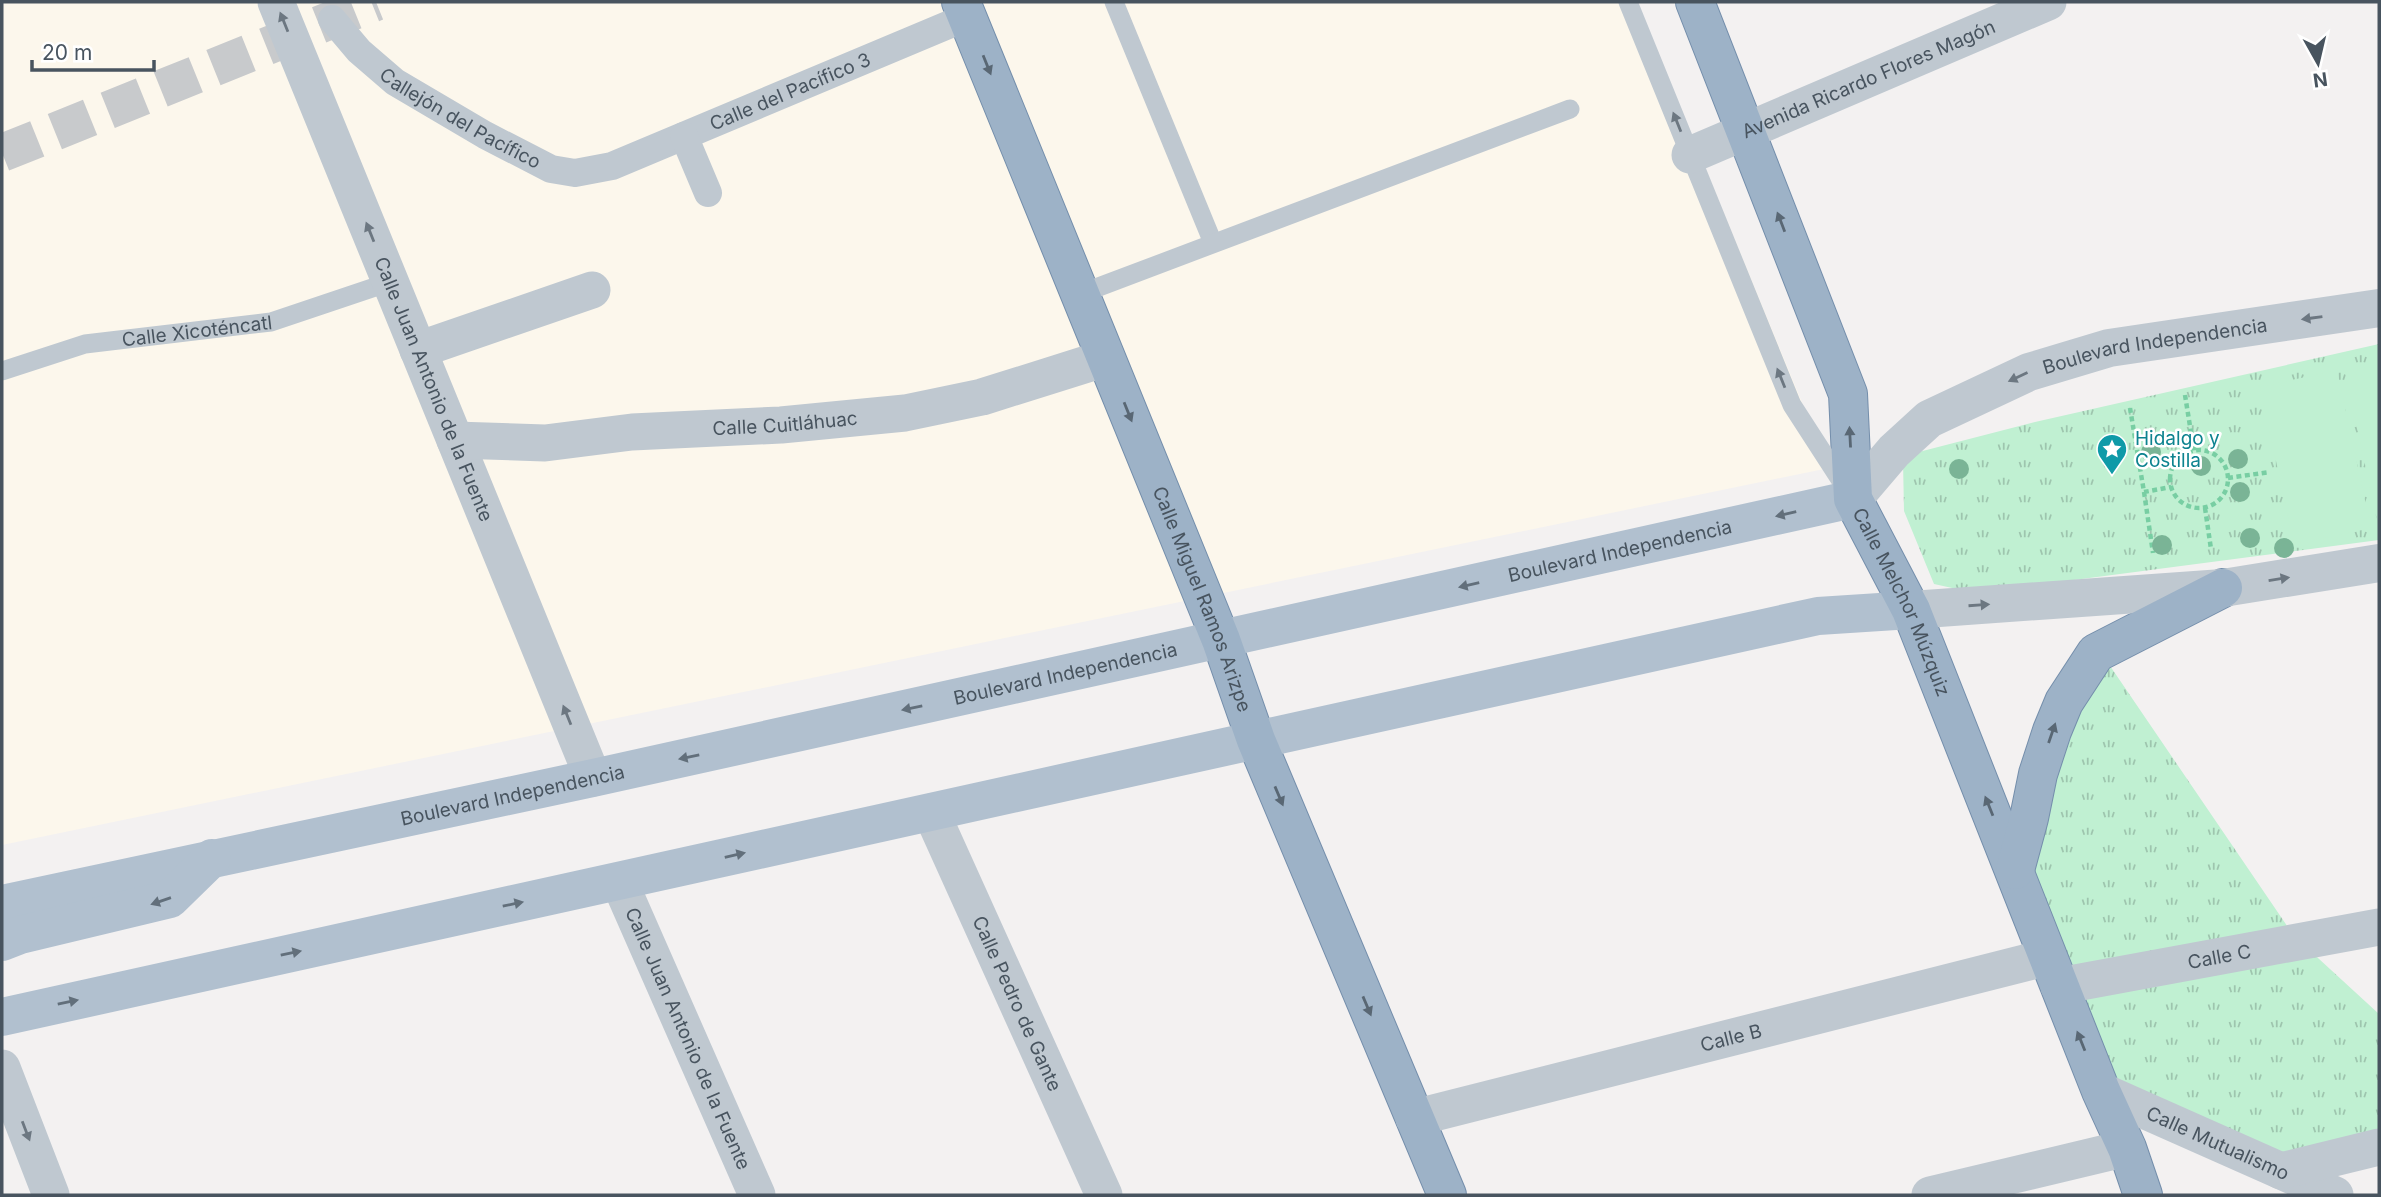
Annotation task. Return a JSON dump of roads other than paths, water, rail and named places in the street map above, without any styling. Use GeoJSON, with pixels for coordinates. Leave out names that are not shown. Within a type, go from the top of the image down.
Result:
{"type":"FeatureCollection","features":[{"type":"Feature","properties":{"kind":"highway","name":"Calle Melchor Múzquiz"},"geometry":{"type":"LineString","coordinates":[[1695,2],[1848,394],[1853,499],[1911,610],[2101,1091],[2127,1148],[2143,1195]]}},
{"type":"Feature","properties":{"kind":"highway","name":"Calle Miguel Ramos Arizpe"},"geometry":{"type":"LineString","coordinates":[[964,9],[1221,640],[1256,740],[1447,1195]]}},
{"type":"Feature","properties":{"kind":"highway"},"geometry":{"type":"LineString","coordinates":[[2015,870],[2038,775],[2052,732],[2064,702],[2096,653],[2218,574]]}},
{"type":"Feature","properties":{"kind":"main road","name":"Boulevard Independencia"},"geometry":{"type":"LineString","coordinates":[[2,904],[593,778],[1853,499]]}},
{"type":"Feature","properties":{"kind":"main road"},"geometry":{"type":"LineString","coordinates":[[2,1017],[1818,616],[1911,610]]}},
{"type":"Feature","properties":{"kind":"main road"},"geometry":{"type":"LineString","coordinates":[[2,942],[20,935],[170,899],[212,858]]}},
{"type":"Feature","properties":{"kind":"street","name":"Calle Juan Antonio de la Fuente"},"geometry":{"type":"LineString","coordinates":[[276,2],[593,778]]}},
{"type":"Feature","properties":{"kind":"street","name":"Avenida Ricardo Flores Magón"},"geometry":{"type":"LineString","coordinates":[[1690,155],[2048,2]]}},
{"type":"Feature","properties":{"kind":"street","name":"Calle del Pacífico 3"},"geometry":{"type":"LineString","coordinates":[[612,166],[964,9]]}},
{"type":"Feature","properties":{"kind":"street","name":"Callejón del Pacífico"},"geometry":{"type":"LineString","coordinates":[[332,19],[359,51],[395,82],[485,135],[551,169],[575,173],[612,166]]}},
{"type":"Feature","properties":{"kind":"street"},"geometry":{"type":"LineString","coordinates":[[684,135],[708,193]]}},
{"type":"Feature","properties":{"kind":"street"},"geometry":{"type":"LineString","coordinates":[[418,350],[592,290]]}},
{"type":"Feature","properties":{"kind":"street","name":"Boulevard Independencia"},"geometry":{"type":"LineString","coordinates":[[1853,499],[1894,451],[1929,419],[2029,372],[2109,348],[2379,308]]}},
{"type":"Feature","properties":{"kind":"street","name":"Calle Cuitláhuac"},"geometry":{"type":"LineString","coordinates":[[455,440],[545,443],[632,432],[781,425],[905,413],[982,397],[1106,358]]}},
{"type":"Feature","properties":{"kind":"street"},"geometry":{"type":"LineString","coordinates":[[1911,610],[2218,574],[2379,563]]}},
{"type":"Feature","properties":{"kind":"street","name":"Calle Pedro de Gante"},"geometry":{"type":"LineString","coordinates":[[931,812],[1104,1195]]}},
{"type":"Feature","properties":{"kind":"street","name":"Calle Juan Antonio de la Fuente"},"geometry":{"type":"LineString","coordinates":[[619,881],[757,1195]]}},
{"type":"Feature","properties":{"kind":"street","name":"Calle C"},"geometry":{"type":"LineString","coordinates":[[2054,972],[2379,928]]}},
{"type":"Feature","properties":{"kind":"street","name":"Calle B"},"geometry":{"type":"LineString","coordinates":[[1414,1118],[2054,972]]}},
{"type":"Feature","properties":{"kind":"street"},"geometry":{"type":"LineString","coordinates":[[2,1068],[51,1195]]}},
{"type":"Feature","properties":{"kind":"street","name":"Calle Mutualismo"},"geometry":{"type":"LineString","coordinates":[[2101,1091],[2335,1195]]}},
{"type":"Feature","properties":{"kind":"street"},"geometry":{"type":"LineString","coordinates":[[2281,1171],[2379,1147]]}},
{"type":"Feature","properties":{"kind":"street"},"geometry":{"type":"LineString","coordinates":[[1930,1195],[2127,1148]]}},
{"type":"Feature","properties":{"kind":"lane"},"geometry":{"type":"LineString","coordinates":[[1114,2],[1213,243]]}},
{"type":"Feature","properties":{"kind":"lane"},"geometry":{"type":"LineString","coordinates":[[1628,2],[1792,405],[1853,499]]}},
{"type":"Feature","properties":{"kind":"lane"},"geometry":{"type":"LineString","coordinates":[[1080,294],[1570,109]]}},
{"type":"Feature","properties":{"kind":"lane","name":"Calle Xicoténcatl"},"geometry":{"type":"LineString","coordinates":[[2,371],[85,344],[271,322],[390,282]]}},
{"type":"Feature","properties":{"kind":"tunnel"},"geometry":{"type":"LineString","coordinates":[[2,153],[376,2]]}},
{"type":"Feature","properties":{"kind":"place","name":"Hidalgo y Costilla"},"geometry":{"type":"Point","coordinates":[2112,476]}}]}
